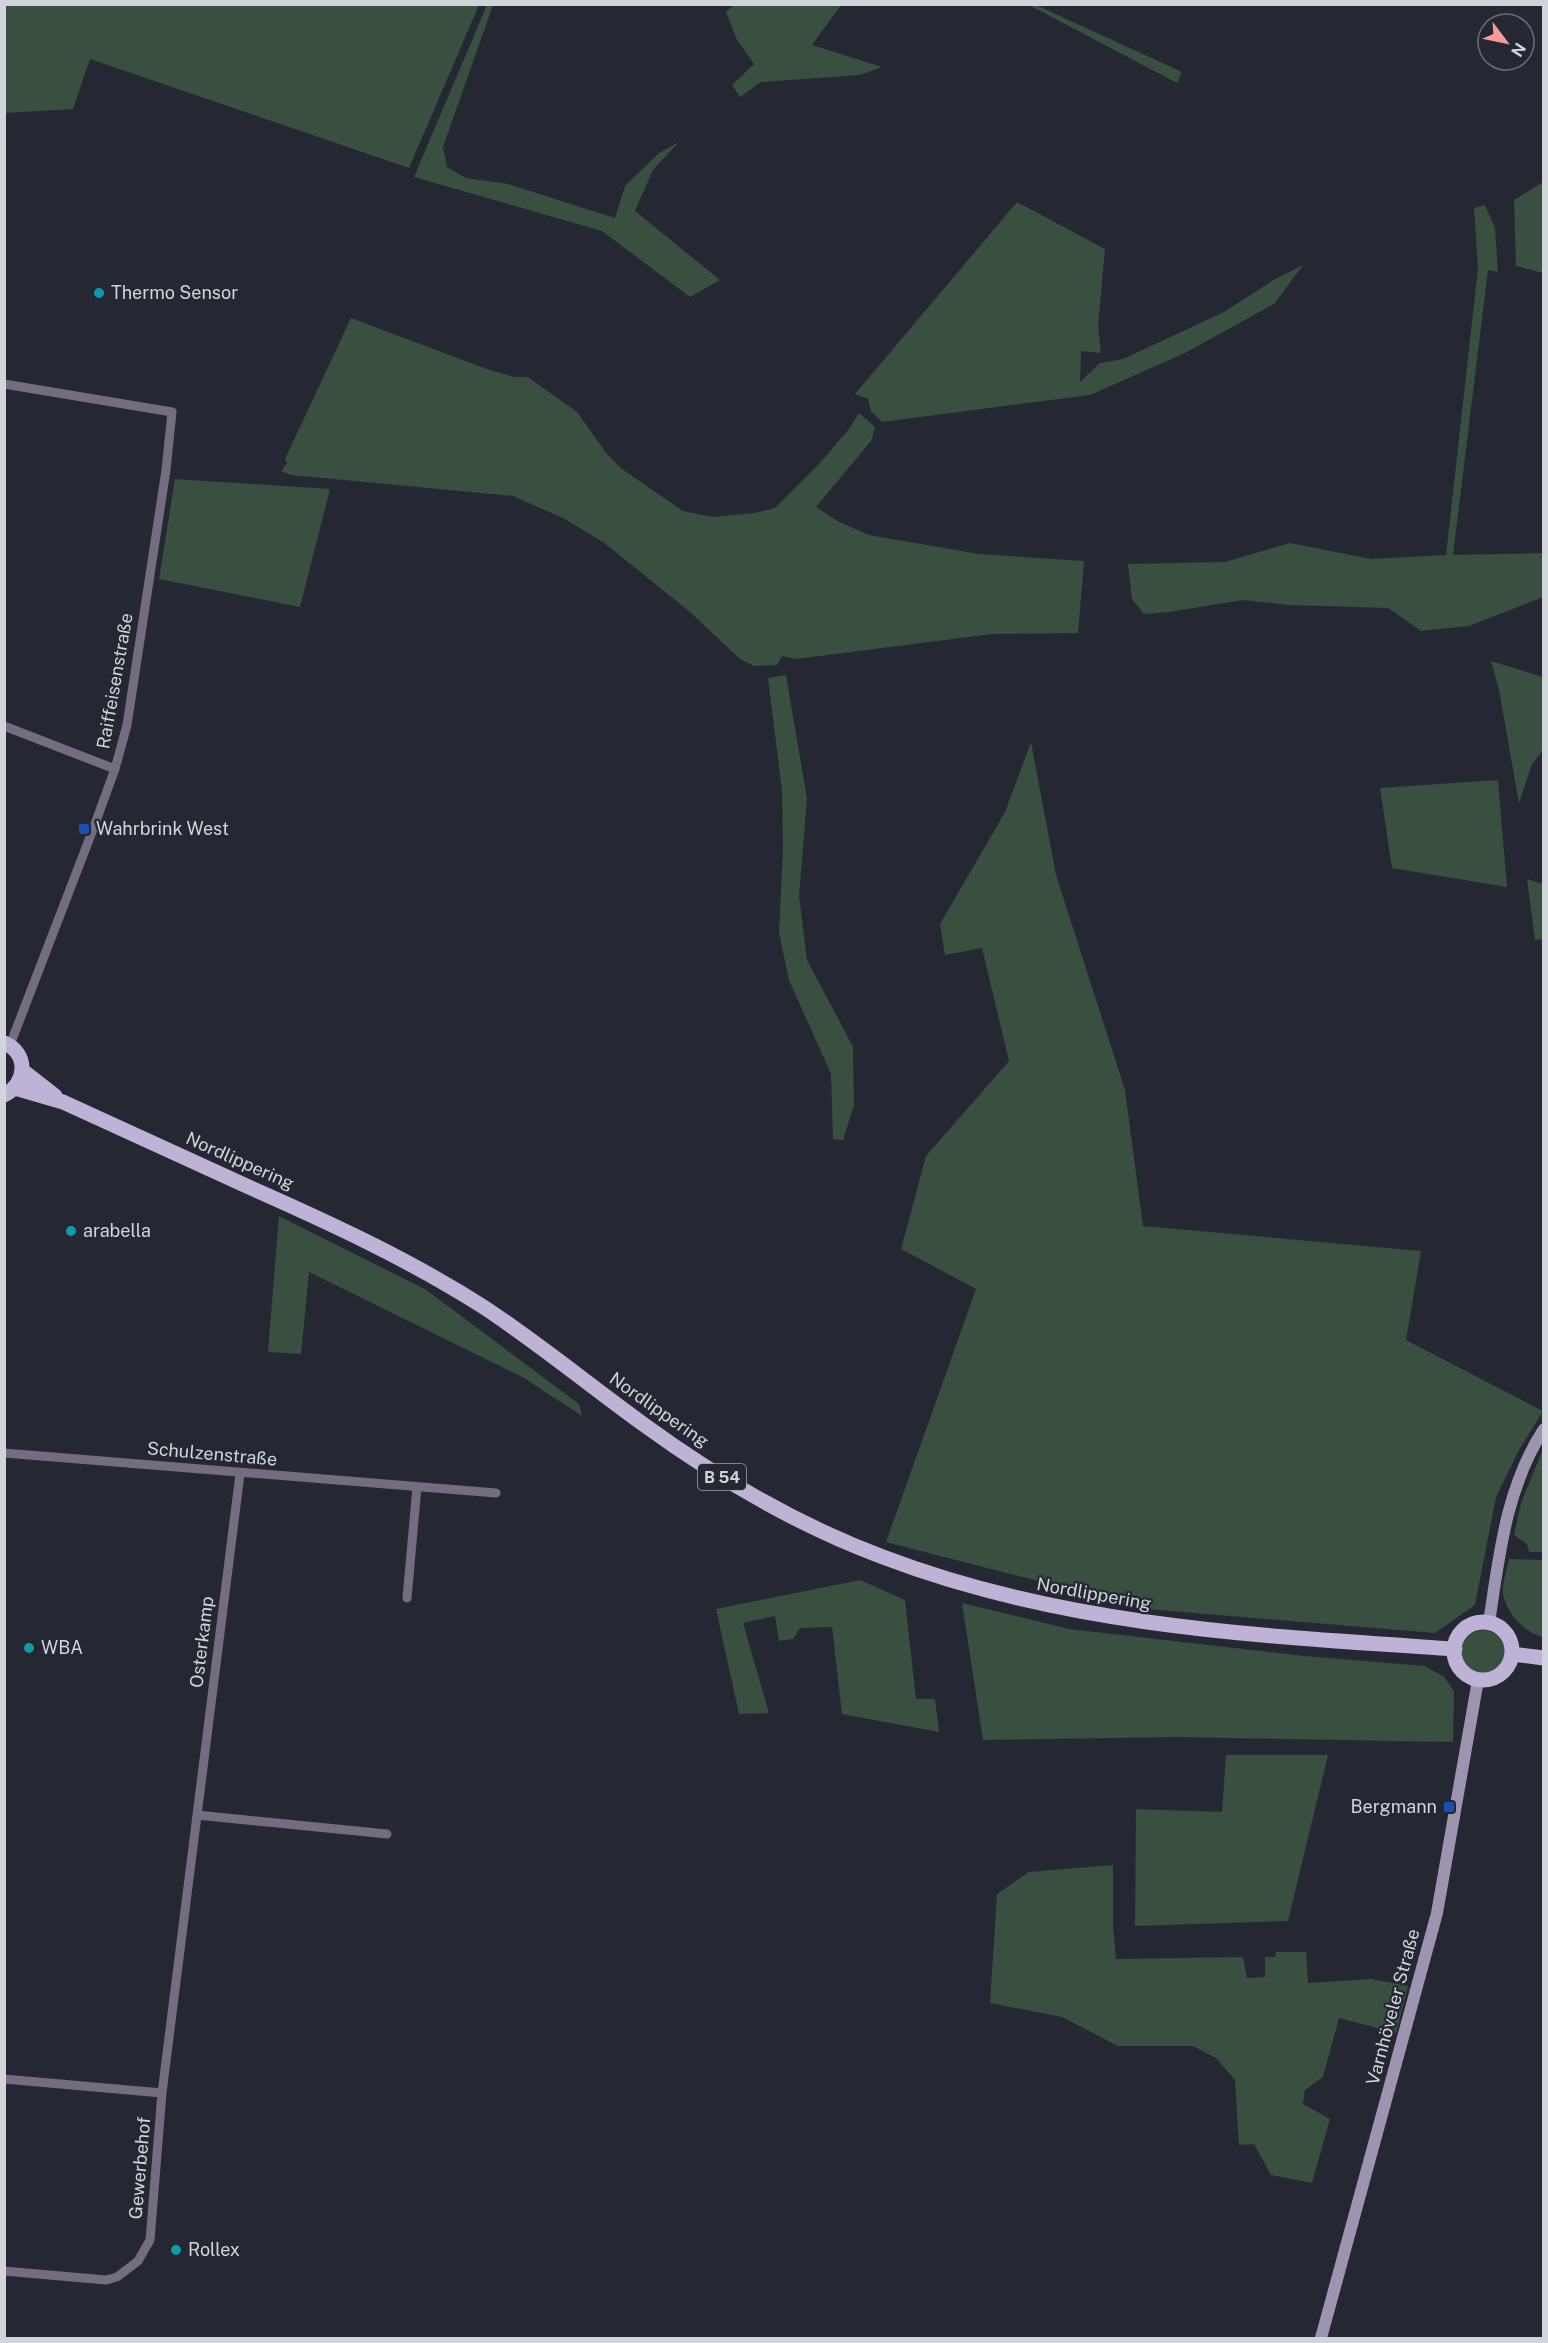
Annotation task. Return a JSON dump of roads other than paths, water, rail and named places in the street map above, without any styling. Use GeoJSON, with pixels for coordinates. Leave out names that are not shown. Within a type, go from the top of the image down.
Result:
{"type":"FeatureCollection","features":[{"type":"Feature","properties":{"kind":"main road"},"geometry":{"type":"LineString","coordinates":[[7,1044],[21,1059],[23,1071],[10,1091]]}},
{"type":"Feature","properties":{"kind":"main road","name":"Nordlippering"},"geometry":{"type":"LineString","coordinates":[[23,1071],[63,1102]]}},
{"type":"Feature","properties":{"kind":"main road","name":"Nordlippering"},"geometry":{"type":"LineString","coordinates":[[10,1091],[63,1102],[338,1227],[409,1262],[500,1318],[646,1426],[716,1474],[808,1525],[879,1556],[968,1587],[1010,1598],[1151,1624],[1237,1633],[1455,1649]]}},
{"type":"Feature","properties":{"kind":"main road"},"geometry":{"type":"LineString","coordinates":[[1489,1623],[1506,1635],[1512,1647],[1512,1654],[1507,1667],[1498,1676],[1478,1680],[1461,1669],[1455,1656],[1455,1649],[1463,1630],[1475,1624],[1489,1623]]}},
{"type":"Feature","properties":{"kind":"main road"},"geometry":{"type":"LineString","coordinates":[[1512,1654],[1544,1658]]}},
{"type":"Feature","properties":{"kind":"street","name":"Raiffeisenstraße"},"geometry":{"type":"LineString","coordinates":[[4,384],[172,412],[166,470],[127,725],[115,769],[7,1044]]}},
{"type":"Feature","properties":{"kind":"street"},"geometry":{"type":"LineString","coordinates":[[4,726],[115,769]]}},
{"type":"Feature","properties":{"kind":"street"},"geometry":{"type":"LineString","coordinates":[[1489,1623],[1509,1507],[1529,1455],[1544,1429]]}},
{"type":"Feature","properties":{"kind":"street","name":"Schulzenstraße"},"geometry":{"type":"LineString","coordinates":[[4,1453],[240,1474],[496,1493]]}},
{"type":"Feature","properties":{"kind":"street","name":"Osterkamp"},"geometry":{"type":"LineString","coordinates":[[162,2093],[240,1474]]}},
{"type":"Feature","properties":{"kind":"street"},"geometry":{"type":"LineString","coordinates":[[407,1598],[417,1487]]}},
{"type":"Feature","properties":{"kind":"street","name":"Varnhöveler Straße"},"geometry":{"type":"LineString","coordinates":[[1321,2338],[1437,1913],[1478,1680]]}},
{"type":"Feature","properties":{"kind":"street"},"geometry":{"type":"LineString","coordinates":[[197,1815],[387,1834]]}},
{"type":"Feature","properties":{"kind":"street","name":"Gewerbehof"},"geometry":{"type":"LineString","coordinates":[[4,2079],[162,2093],[150,2240],[138,2261],[117,2277],[106,2280],[4,2271]]}},
{"type":"Feature","properties":{"kind":"place","name":"Thermo Sensor"},"geometry":{"type":"Point","coordinates":[99,293]}},
{"type":"Feature","properties":{"kind":"place","name":"Wahrbrink West"},"geometry":{"type":"Point","coordinates":[84,829]}},
{"type":"Feature","properties":{"kind":"place","name":"arabella"},"geometry":{"type":"Point","coordinates":[71,1231]}},
{"type":"Feature","properties":{"kind":"place","name":"WBA"},"geometry":{"type":"Point","coordinates":[29,1648]}},
{"type":"Feature","properties":{"kind":"place","name":"Bergmann"},"geometry":{"type":"Point","coordinates":[1449,1807]}},
{"type":"Feature","properties":{"kind":"place","name":"Rollex"},"geometry":{"type":"Point","coordinates":[176,2250]}}]}
